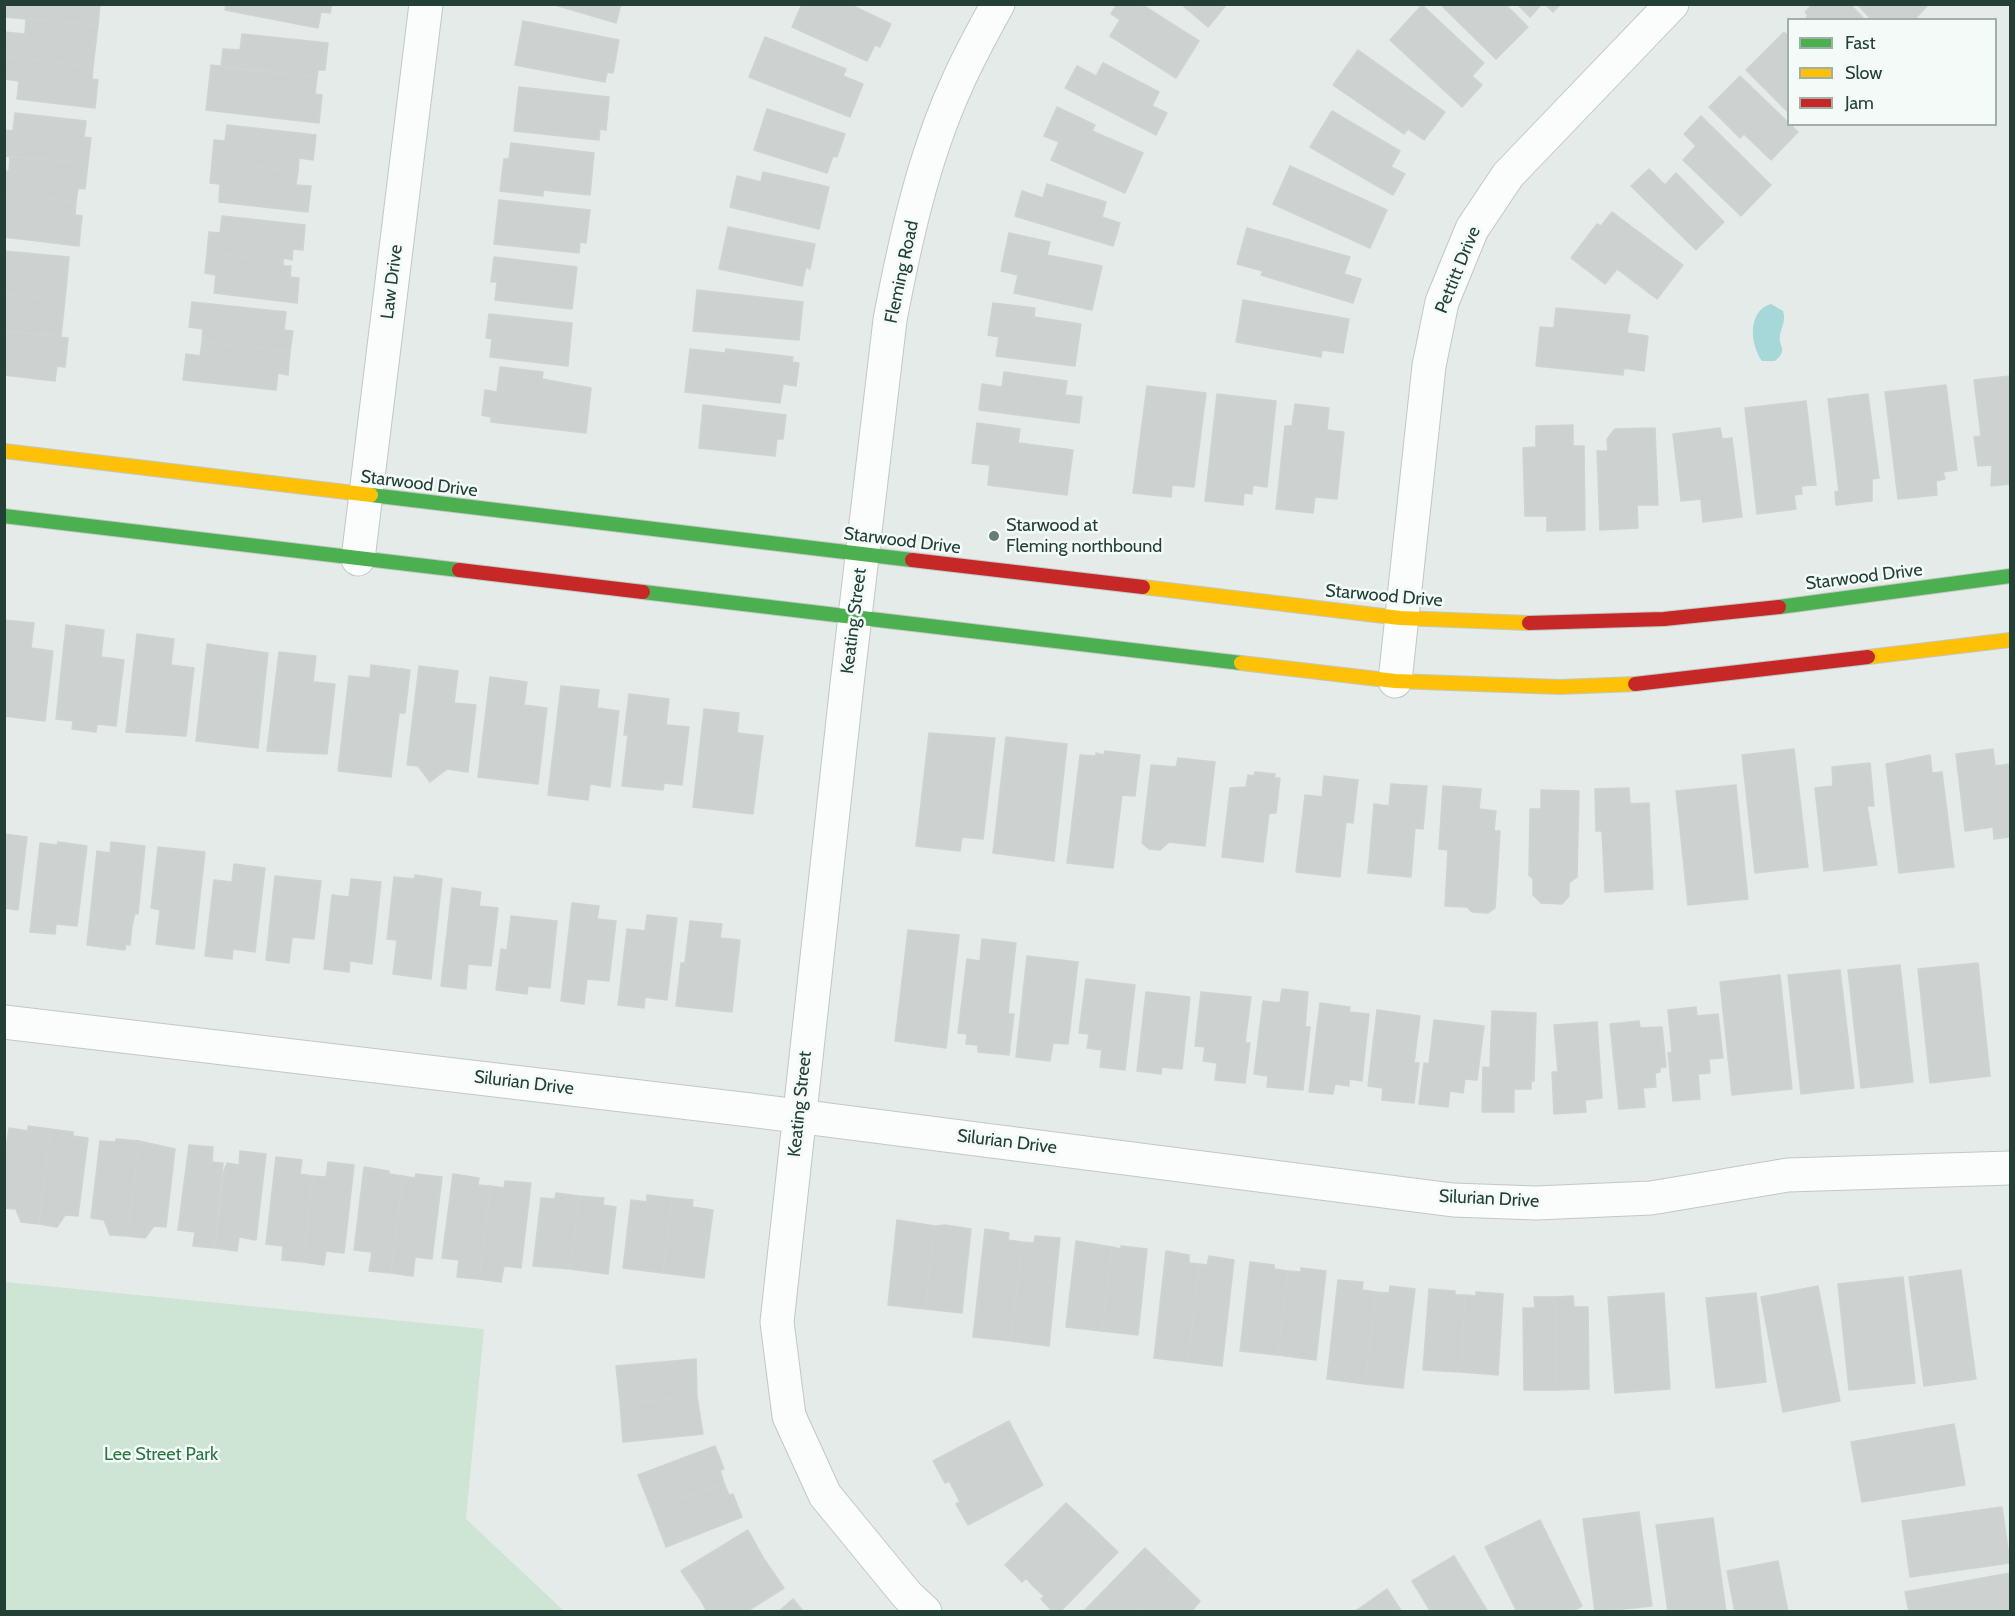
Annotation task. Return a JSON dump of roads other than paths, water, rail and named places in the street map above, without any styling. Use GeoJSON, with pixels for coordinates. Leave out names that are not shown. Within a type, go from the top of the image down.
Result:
{"type":"FeatureCollection","features":[{"type":"Feature","properties":{"kind":"street","name":"Law Drive"},"geometry":{"type":"LineString","coordinates":[[358,559],[426,4]]}},
{"type":"Feature","properties":{"kind":"street","name":"Fleming Road"},"geometry":{"type":"LineString","coordinates":[[862,554],[890,320],[901,262],[933,144],[956,86],[998,4]]}},
{"type":"Feature","properties":{"kind":"street","name":"Pettitt Drive"},"geometry":{"type":"LineString","coordinates":[[1395,681],[1429,366],[1442,302],[1472,229],[1508,175],[1672,4]]}},
{"type":"Feature","properties":{"kind":"street","name":"Starwood Drive"},"geometry":{"type":"LineString","coordinates":[[4,451],[1400,618],[1506,623],[1615,621],[1720,613],[2010,576]]}},
{"type":"Feature","properties":{"kind":"street"},"geometry":{"type":"LineString","coordinates":[[4,516],[1395,681],[1560,687],[1647,684],[2010,640]]}},
{"type":"Feature","properties":{"kind":"street","name":"Keating Street"},"geometry":{"type":"LineString","coordinates":[[862,554],[777,1322],[789,1416],[825,1496],[907,1595],[925,1611]]}},
{"type":"Feature","properties":{"kind":"street","name":"Silurian Drive"},"geometry":{"type":"LineString","coordinates":[[4,1022],[800,1116],[1454,1200],[1536,1203],[1651,1198],[1788,1175],[2010,1168]]}},
{"type":"Feature","properties":{"kind":"water"},"geometry":{"type":"Polygon","coordinates":[[[1771,304],[1784,314],[1780,335],[1782,351],[1775,361],[1762,361],[1753,337],[1754,321],[1763,308],[1771,304]]]}},
{"type":"Feature","properties":{"kind":"place","name":"Starwood at Fleming northbound"},"geometry":{"type":"Point","coordinates":[994,536]}},
{"type":"Feature","properties":{"kind":"park label","name":"Lee Street Park"},"geometry":{"type":"Point","coordinates":[161,1455]}}]}
